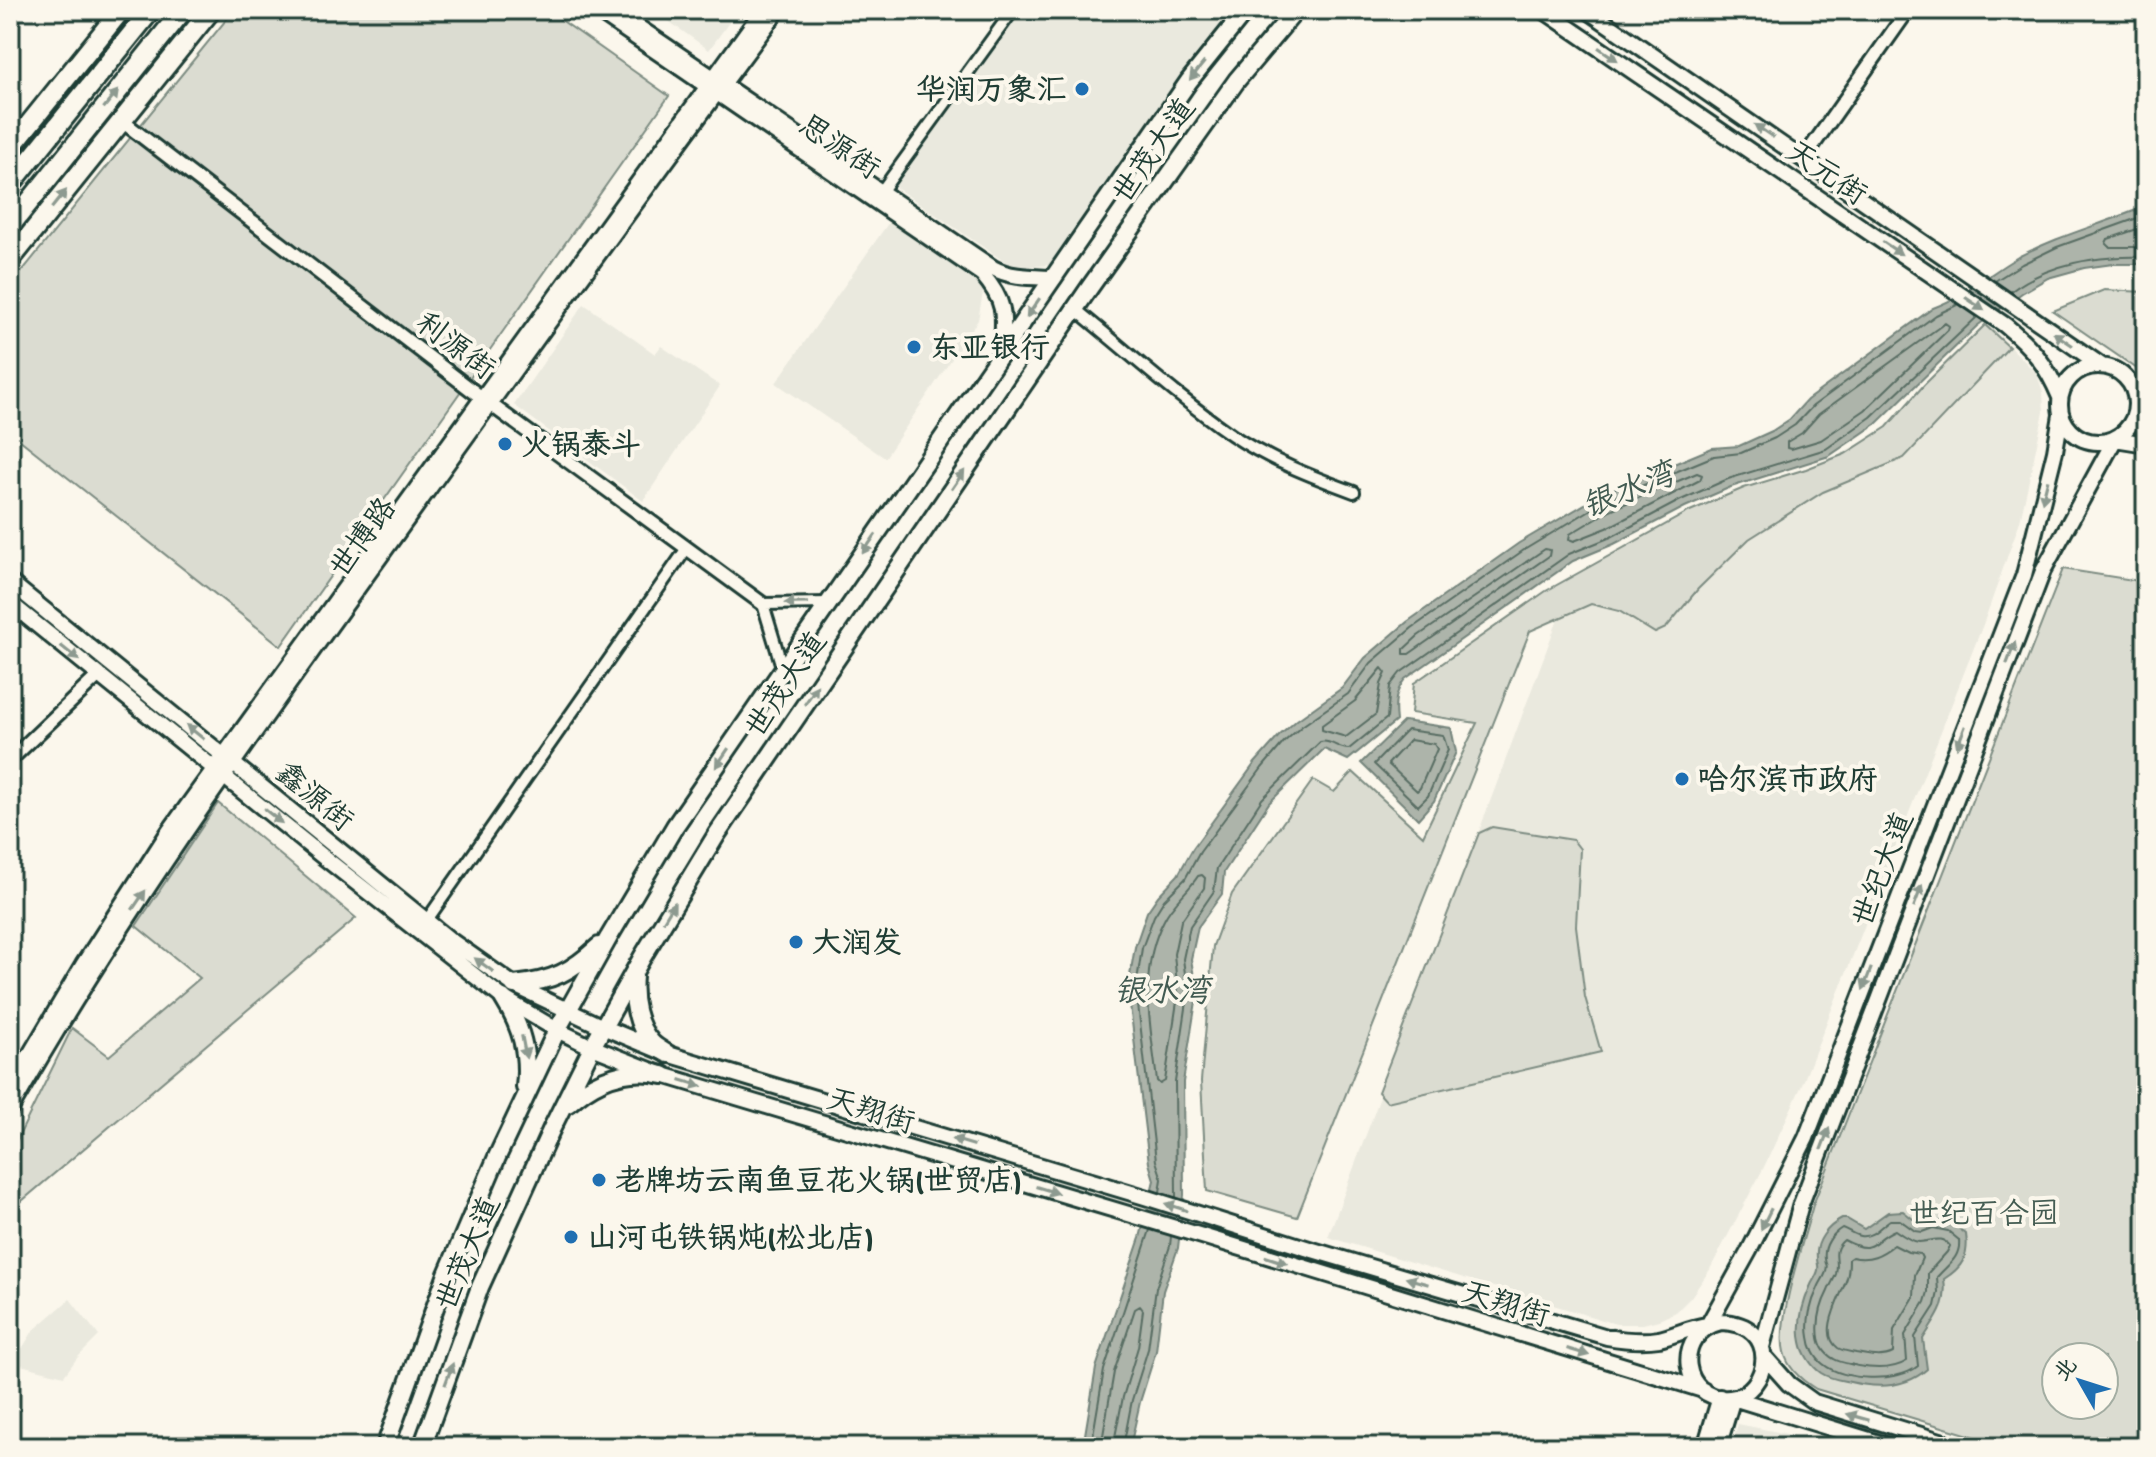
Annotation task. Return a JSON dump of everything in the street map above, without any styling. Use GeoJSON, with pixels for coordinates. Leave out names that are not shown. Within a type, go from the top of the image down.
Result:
{"type":"FeatureCollection","features":[{"type":"Feature","properties":{"kind":"highway"},"geometry":{"type":"LineString","coordinates":[[10,148],[121,10]]}},
{"type":"Feature","properties":{"kind":"highway"},"geometry":{"type":"LineString","coordinates":[[10,185],[151,10]]}},
{"type":"Feature","properties":{"kind":"highway"},"geometry":{"type":"LineString","coordinates":[[10,226],[183,10]]}},
{"type":"Feature","properties":{"kind":"highway"},"geometry":{"type":"LineString","coordinates":[[10,260],[211,10]]}},
{"type":"Feature","properties":{"kind":"main road","name":"思源街"},"geometry":{"type":"LineString","coordinates":[[596,10],[1001,272],[1054,278]]}},
{"type":"Feature","properties":{"kind":"main road","name":"思源街"},"geometry":{"type":"LineString","coordinates":[[613,10],[982,274],[996,292],[1003,308],[1001,356]]}},
{"type":"Feature","properties":{"kind":"main road","name":"世博路"},"geometry":{"type":"LineString","coordinates":[[10,1088],[122,901],[170,830],[228,759],[715,85],[763,10]]}},
{"type":"Feature","properties":{"kind":"main road","name":"世博路"},"geometry":{"type":"LineString","coordinates":[[715,85],[778,10]]}},
{"type":"Feature","properties":{"kind":"main road","name":"世茂大道"},"geometry":{"type":"LineString","coordinates":[[385,1447],[447,1274],[524,1100],[568,1010],[675,826],[1189,81],[1246,10]]}},
{"type":"Feature","properties":{"kind":"main road","name":"世茂大道"},"geometry":{"type":"LineString","coordinates":[[422,1447],[480,1287],[552,1128],[603,1027],[717,834],[1075,309],[1237,80],[1296,10]]}},
{"type":"Feature","properties":{"kind":"main road","name":"天元街"},"geometry":{"type":"LineString","coordinates":[[1543,10],[2005,325],[2041,359],[2060,397]]}},
{"type":"Feature","properties":{"kind":"main road","name":"天元街"},"geometry":{"type":"LineString","coordinates":[[1587,10],[2102,366]]}},
{"type":"Feature","properties":{"kind":"main road"},"geometry":{"type":"LineString","coordinates":[[2129,380],[2137,401],[2136,413],[2123,433],[2115,439],[2093,443],[2073,434],[2061,415],[2060,397],[2069,378],[2079,371],[2090,366],[2112,368],[2129,380],[2146,396]]}},
{"type":"Feature","properties":{"kind":"main road","name":"世纪大道"},"geometry":{"type":"LineString","coordinates":[[1708,1325],[1806,1138],[1835,1064],[2024,575],[2061,415]]}},
{"type":"Feature","properties":{"kind":"main road"},"geometry":{"type":"LineString","coordinates":[[2115,439],[2146,444]]}},
{"type":"Feature","properties":{"kind":"main road","name":"世纪大道"},"geometry":{"type":"LineString","coordinates":[[1763,1352],[1801,1204],[2043,571],[2115,439]]}},
{"type":"Feature","properties":{"kind":"main road","name":"鑫源街"},"geometry":{"type":"LineString","coordinates":[[10,582],[488,968],[514,985],[603,1027]]}},
{"type":"Feature","properties":{"kind":"main road","name":"鑫源街"},"geometry":{"type":"LineString","coordinates":[[10,603],[503,998],[592,1047]]}},
{"type":"Feature","properties":{"kind":"main road","name":"世博路"},"geometry":{"type":"LineString","coordinates":[[10,1110],[53,1033],[218,772]]}},
{"type":"Feature","properties":{"kind":"main road"},"geometry":{"type":"LineString","coordinates":[[514,985],[564,973],[578,965],[609,937]]}},
{"type":"Feature","properties":{"kind":"main road"},"geometry":{"type":"LineString","coordinates":[[643,956],[634,977],[633,999],[652,1043],[668,1054]]}},
{"type":"Feature","properties":{"kind":"main road"},"geometry":{"type":"LineString","coordinates":[[503,998],[521,1034],[526,1052],[524,1100]]}},
{"type":"Feature","properties":{"kind":"main road","name":"天翔街"},"geometry":{"type":"LineString","coordinates":[[603,1027],[668,1054],[1607,1337],[1643,1341],[1708,1325]]}},
{"type":"Feature","properties":{"kind":"main road","name":"天翔街"},"geometry":{"type":"LineString","coordinates":[[592,1047],[663,1075],[1703,1390]]}},
{"type":"Feature","properties":{"kind":"main road"},"geometry":{"type":"LineString","coordinates":[[552,1128],[564,1108],[595,1083],[634,1072],[663,1075]]}},
{"type":"Feature","properties":{"kind":"main road"},"geometry":{"type":"LineString","coordinates":[[1705,1447],[1726,1397],[1747,1390],[1763,1365],[1759,1338],[1743,1325],[1732,1322],[1708,1325],[1693,1342],[1689,1352],[1690,1373],[1703,1390],[1726,1397],[1892,1447]]}},
{"type":"Feature","properties":{"kind":"main road"},"geometry":{"type":"LineString","coordinates":[[1763,1352],[1789,1384],[1814,1402],[1960,1447]]}},
{"type":"Feature","properties":{"kind":"main road"},"geometry":{"type":"LineString","coordinates":[[1718,1447],[1726,1397]]}},
{"type":"Feature","properties":{"kind":"street"},"geometry":{"type":"LineString","coordinates":[[881,192],[1013,10]]}},
{"type":"Feature","properties":{"kind":"street"},"geometry":{"type":"LineString","coordinates":[[1804,158],[1908,10]]}},
{"type":"Feature","properties":{"kind":"street","name":"利源街"},"geometry":{"type":"LineString","coordinates":[[122,121],[486,400],[763,604]]}},
{"type":"Feature","properties":{"kind":"street"},"geometry":{"type":"LineString","coordinates":[[1075,309],[1234,436],[1322,480],[1354,492]]}},
{"type":"Feature","properties":{"kind":"street"},"geometry":{"type":"LineString","coordinates":[[427,920],[687,548]]}},
{"type":"Feature","properties":{"kind":"street"},"geometry":{"type":"LineString","coordinates":[[783,670],[763,604],[828,603]]}},
{"type":"Feature","properties":{"kind":"street"},"geometry":{"type":"LineString","coordinates":[[10,760],[98,676]]}},
{"type":"Feature","properties":{"kind":"shaded area"},"geometry":{"type":"Polygon","coordinates":[[[653,10],[738,10],[709,50],[653,10]]]}},
{"type":"Feature","properties":{"kind":"shaded area"},"geometry":{"type":"Polygon","coordinates":[[[1022,10],[1237,10],[1149,120],[1050,265],[1014,268],[895,187],[1022,10]]]}},
{"type":"Feature","properties":{"kind":"shaded area"},"geometry":{"type":"Polygon","coordinates":[[[889,222],[984,287],[978,320],[885,458],[776,383],[889,222]]]}},
{"type":"Feature","properties":{"kind":"shaded area"},"geometry":{"type":"Polygon","coordinates":[[[584,304],[655,354],[661,346],[720,386],[643,501],[514,405],[584,304]]]}},
{"type":"Feature","properties":{"kind":"shaded area"},"geometry":{"type":"Polygon","coordinates":[[[1988,324],[2037,374],[2043,392],[2044,412],[2020,521],[1984,622],[1802,1085],[1764,1167],[1709,1271],[1691,1297],[1676,1312],[1659,1320],[1643,1324],[1616,1324],[1328,1237],[1571,584],[1884,432],[1988,324]]]}},
{"type":"Feature","properties":{"kind":"shaded area"},"geometry":{"type":"Polygon","coordinates":[[[70,1299],[99,1336],[64,1376],[13,1363],[33,1331],[70,1299]]]}},
{"type":"Feature","properties":{"kind":"shaded area"},"geometry":{"type":"Polygon","coordinates":[[[1738,1424],[1827,1442],[1844,1447],[1731,1447],[1738,1424]]]}},
{"type":"Feature","properties":{"kind":"green space"},"geometry":{"type":"Polygon","coordinates":[[[234,10],[547,10],[669,96],[281,646],[10,432],[10,286],[234,10]]]}},
{"type":"Feature","properties":{"kind":"green space"},"geometry":{"type":"Polygon","coordinates":[[[2104,290],[2146,292],[2146,375],[2053,311],[2104,290]]]}},
{"type":"Feature","properties":{"kind":"green space"},"geometry":{"type":"Polygon","coordinates":[[[1985,325],[2009,347],[1904,458],[1823,492],[1749,539],[1698,589],[1666,628],[1655,633],[1619,611],[1591,604],[1530,631],[1297,1217],[1207,1191],[1201,1081],[1213,946],[1232,894],[1313,780],[1334,792],[1353,772],[1423,836],[1477,723],[1411,713],[1414,683],[1546,591],[1690,511],[1744,488],[1845,454],[1887,427],[1924,385],[1985,325]]]}},
{"type":"Feature","properties":{"kind":"green space","name":"世纪百合园"},"geometry":{"type":"Polygon","coordinates":[[[2063,569],[2146,582],[2146,1447],[2009,1447],[1816,1389],[1796,1374],[1784,1352],[1784,1321],[1813,1205],[2063,569]]]}},
{"type":"Feature","properties":{"kind":"green space"},"geometry":{"type":"Polygon","coordinates":[[[218,803],[356,918],[10,1211],[10,1154],[72,1028],[109,1056],[200,978],[136,926],[218,803]]]}},
{"type":"Feature","properties":{"kind":"green space"},"geometry":{"type":"Polygon","coordinates":[[[1492,827],[1573,840],[1580,849],[1576,926],[1585,997],[1601,1052],[1387,1102],[1378,1092],[1479,833],[1492,827]]]}},
{"type":"Feature","properties":{"kind":"water","name":"银水湾"},"geometry":{"type":"Polygon","coordinates":[[[2146,206],[2146,264],[2084,268],[2048,278],[1977,326],[1876,424],[1829,456],[1731,487],[1573,561],[1405,679],[1396,698],[1396,721],[1348,760],[1324,749],[1269,803],[1224,872],[1222,894],[1198,927],[1191,959],[1197,995],[1183,1082],[1184,1195],[1178,1248],[1163,1291],[1156,1351],[1130,1447],[1083,1447],[1096,1368],[1140,1238],[1154,1180],[1149,1163],[1129,997],[1135,947],[1147,912],[1178,875],[1193,848],[1255,763],[1297,720],[1342,688],[1365,658],[1407,622],[1519,543],[1602,494],[1712,448],[1739,446],[1772,431],[1790,419],[1807,400],[1933,308],[1955,298],[2034,249],[2146,206]]]}},
{"type":"Feature","properties":{"kind":"water"},"geometry":{"type":"Polygon","coordinates":[[[1404,721],[1451,728],[1456,752],[1434,801],[1418,819],[1361,763],[1404,721]]]}},
{"type":"Feature","properties":{"kind":"water"},"geometry":{"type":"Polygon","coordinates":[[[1903,1211],[1918,1223],[1944,1221],[1966,1234],[1963,1260],[1944,1279],[1943,1304],[1923,1339],[1927,1369],[1909,1380],[1880,1386],[1824,1375],[1806,1355],[1800,1328],[1805,1300],[1818,1270],[1820,1240],[1827,1230],[1842,1219],[1864,1229],[1888,1212],[1903,1211]]]}},
{"type":"Feature","properties":{"kind":"place","name":"华润万象汇"},"geometry":{"type":"Point","coordinates":[1082,89]}},
{"type":"Feature","properties":{"kind":"place","name":"东亚银行"},"geometry":{"type":"Point","coordinates":[914,347]}},
{"type":"Feature","properties":{"kind":"place","name":"火锅泰斗"},"geometry":{"type":"Point","coordinates":[505,444]}},
{"type":"Feature","properties":{"kind":"place","name":"哈尔滨市政府"},"geometry":{"type":"Point","coordinates":[1682,779]}},
{"type":"Feature","properties":{"kind":"place","name":"大润发"},"geometry":{"type":"Point","coordinates":[796,942]}},
{"type":"Feature","properties":{"kind":"place","name":"老牌坊云南鱼豆花火锅(世贸店)"},"geometry":{"type":"Point","coordinates":[599,1180]}},
{"type":"Feature","properties":{"kind":"place","name":"山河屯铁锅炖(松北店)"},"geometry":{"type":"Point","coordinates":[571,1237]}}]}
